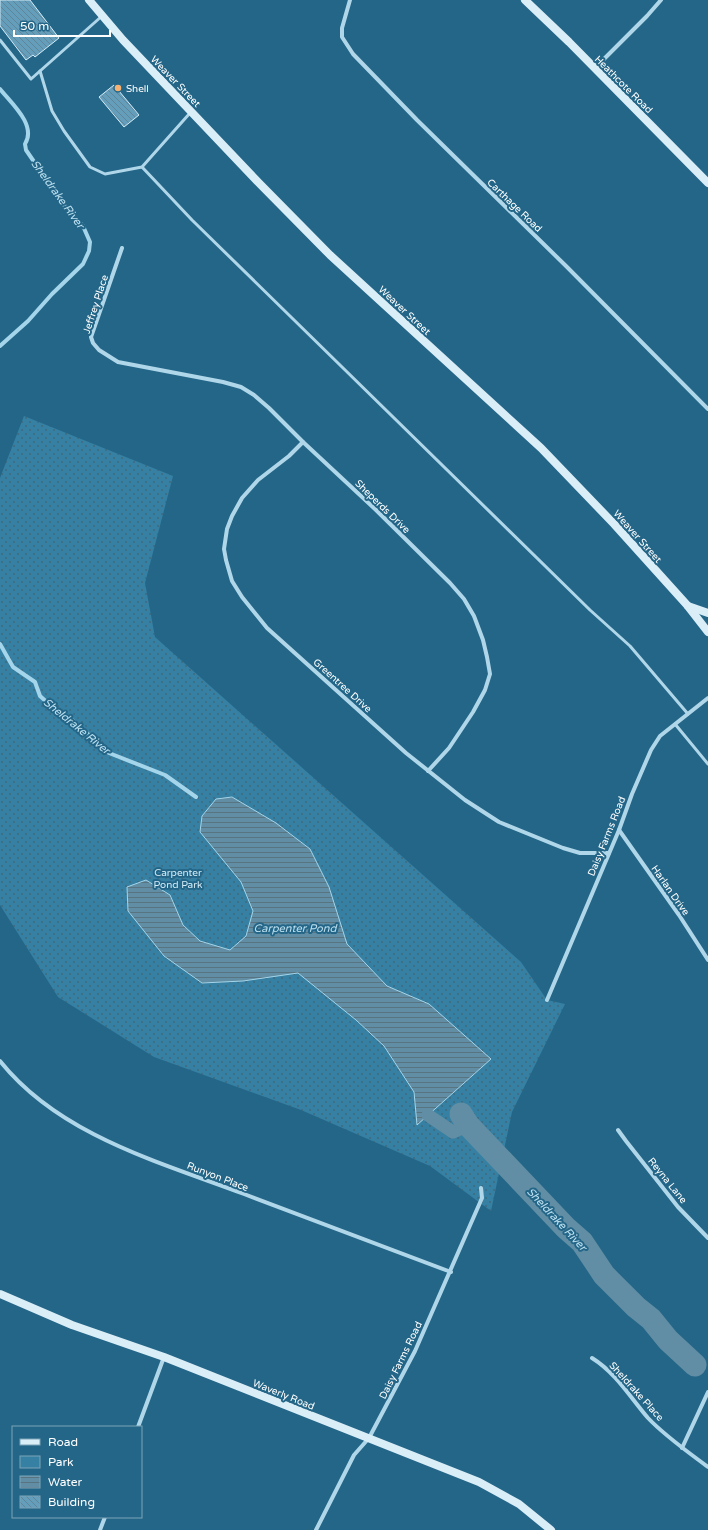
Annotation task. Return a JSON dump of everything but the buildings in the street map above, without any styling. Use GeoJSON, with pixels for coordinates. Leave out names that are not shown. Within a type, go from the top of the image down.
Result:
{"type":"FeatureCollection","features":[{"type":"Feature","properties":{"kind":"main road","name":"Weaver Street"},"geometry":{"type":"LineString","coordinates":[[89,0],[123,40],[191,112],[330,254],[541,448],[614,524],[687,605],[708,632]]}},
{"type":"Feature","properties":{"kind":"main road","name":"Heathcote Road"},"geometry":{"type":"LineString","coordinates":[[525,0],[708,183]]}},
{"type":"Feature","properties":{"kind":"main road"},"geometry":{"type":"LineString","coordinates":[[687,605],[708,613]]}},
{"type":"Feature","properties":{"kind":"main road","name":"Waverly Road"},"geometry":{"type":"LineString","coordinates":[[0,1294],[72,1325],[164,1357],[479,1482],[519,1504],[551,1530]]}},
{"type":"Feature","properties":{"kind":"street","name":"Carthage Road"},"geometry":{"type":"LineString","coordinates":[[350,0],[342,28],[342,37],[353,54],[417,120],[566,266],[708,409]]}},
{"type":"Feature","properties":{"kind":"street"},"geometry":{"type":"LineString","coordinates":[[594,68],[647,16],[661,0]]}},
{"type":"Feature","properties":{"kind":"street","name":"Jeffrey Place"},"geometry":{"type":"LineString","coordinates":[[111,358],[99,350],[93,343],[91,337],[122,248]]}},
{"type":"Feature","properties":{"kind":"street","name":"Sheperds Drive"},"geometry":{"type":"LineString","coordinates":[[111,358],[118,362],[224,382],[241,387],[269,408],[376,510],[450,583],[464,600],[474,616],[483,640],[490,674],[485,690],[473,712],[449,748],[428,770]]}},
{"type":"Feature","properties":{"kind":"street","name":"Greentree Drive"},"geometry":{"type":"LineString","coordinates":[[303,442],[289,456],[258,480],[242,498],[232,516],[227,529],[224,549],[232,581],[242,597],[268,628],[406,753],[465,800],[498,822],[563,848],[580,853],[609,853]]}},
{"type":"Feature","properties":{"kind":"street","name":"Daisy Farms Road"},"geometry":{"type":"LineString","coordinates":[[547,1000],[619,830],[632,794],[652,750],[660,736],[708,698]]}},
{"type":"Feature","properties":{"kind":"street","name":"Harlan Drive"},"geometry":{"type":"LineString","coordinates":[[619,830],[679,914],[708,960]]}},
{"type":"Feature","properties":{"kind":"street","name":"Runyon Place"},"geometry":{"type":"LineString","coordinates":[[0,1061],[22,1085],[56,1113],[90,1133],[149,1158],[451,1272]]}},
{"type":"Feature","properties":{"kind":"street","name":"Reyna Lane"},"geometry":{"type":"LineString","coordinates":[[618,1130],[678,1207],[708,1238]]}},
{"type":"Feature","properties":{"kind":"street","name":"Daisy Farms Road"},"geometry":{"type":"LineString","coordinates":[[316,1530],[354,1455],[369,1438],[415,1351],[451,1272],[482,1198],[482,1188]]}},
{"type":"Feature","properties":{"kind":"street"},"geometry":{"type":"LineString","coordinates":[[138,1426],[164,1357]]}},
{"type":"Feature","properties":{"kind":"street","name":"Sheldrake Place"},"geometry":{"type":"LineString","coordinates":[[592,1358],[601,1363],[621,1383],[649,1419],[682,1448],[708,1467]]}},
{"type":"Feature","properties":{"kind":"street"},"geometry":{"type":"LineString","coordinates":[[682,1448],[708,1392]]}},
{"type":"Feature","properties":{"kind":"street"},"geometry":{"type":"LineString","coordinates":[[100,1530],[105,1518]]}},
{"type":"Feature","properties":{"kind":"lane"},"geometry":{"type":"LineString","coordinates":[[0,40],[31,79],[102,16]]}},
{"type":"Feature","properties":{"kind":"lane"},"geometry":{"type":"LineString","coordinates":[[40,71],[52,111],[64,131],[90,167],[105,174],[142,167],[191,112]]}},
{"type":"Feature","properties":{"kind":"lane"},"geometry":{"type":"LineString","coordinates":[[142,167],[198,226],[590,610],[630,646],[688,714]]}},
{"type":"Feature","properties":{"kind":"lane"},"geometry":{"type":"LineString","coordinates":[[676,724],[708,764]]}},
{"type":"Feature","properties":{"kind":"green space","name":"Carpenter Pond Park"},"geometry":{"type":"Polygon","coordinates":[[[24,416],[173,476],[145,583],[155,637],[521,962],[547,1000],[565,1004],[512,1112],[491,1211],[430,1166],[301,1110],[154,1057],[58,997],[0,905],[0,478],[24,416]]]}},
{"type":"Feature","properties":{"kind":"water","name":"Carpenter Pond"},"geometry":{"type":"Polygon","coordinates":[[[232,797],[276,823],[310,849],[329,887],[347,944],[387,986],[429,1004],[491,1059],[417,1125],[414,1092],[384,1046],[356,1020],[298,973],[243,981],[202,983],[164,956],[128,911],[127,887],[146,880],[170,895],[183,925],[200,941],[230,950],[246,936],[253,911],[241,882],[200,832],[202,816],[216,799],[232,797]]]}},
{"type":"Feature","properties":{"kind":"waterway","name":"Sheldrake River"},"geometry":{"type":"LineString","coordinates":[[0,89],[21,115],[28,129],[28,137],[25,144],[26,150],[63,204],[83,226],[90,242],[89,251],[83,264],[52,294],[28,321],[0,346]]}},
{"type":"Feature","properties":{"kind":"waterway","name":"Sheldrake River"},"geometry":{"type":"LineString","coordinates":[[0,644],[13,667],[35,682],[40,696],[51,706],[71,719],[109,753],[165,775],[196,797]]}},
{"type":"Feature","properties":{"kind":"waterway","name":"Sheldrake River"},"geometry":{"type":"LineString","coordinates":[[461,1114],[468,1125],[566,1228],[582,1242],[604,1275],[636,1307],[651,1319],[668,1340],[695,1365]]}},
{"type":"Feature","properties":{"kind":"waterway","name":"Sheldrake River"},"geometry":{"type":"LineString","coordinates":[[428,1115],[453,1132],[468,1125]]}},
{"type":"Feature","properties":{"kind":"place","name":"Shell"},"geometry":{"type":"Point","coordinates":[118,88]}}]}
